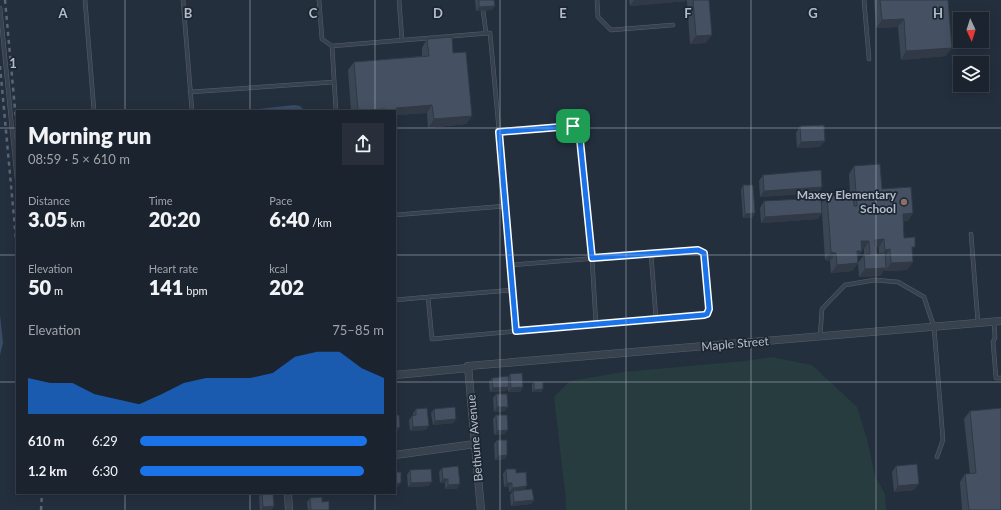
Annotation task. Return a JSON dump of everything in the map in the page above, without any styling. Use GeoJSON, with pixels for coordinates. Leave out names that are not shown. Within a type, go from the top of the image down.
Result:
{"type":"FeatureCollection","features":[{"type":"Feature","properties":{"kind":"street","name":"Maple Street"},"geometry":{"type":"LineString","coordinates":[[396,375],[468,367],[997,322]]}},
{"type":"Feature","properties":{"kind":"street","name":"Bethune Avenue"},"geometry":{"type":"LineString","coordinates":[[468,367],[481,510]]}},
{"type":"Feature","properties":{"kind":"street"},"geometry":{"type":"LineString","coordinates":[[396,455],[475,444]]}},
{"type":"Feature","properties":{"kind":"street"},"geometry":{"type":"LineString","coordinates":[[288,494],[289,510]]}},
{"type":"Feature","properties":{"kind":"lane"},"geometry":{"type":"LineString","coordinates":[[85,0],[94,110]]}},
{"type":"Feature","properties":{"kind":"lane"},"geometry":{"type":"LineString","coordinates":[[183,0],[192,110]]}},
{"type":"Feature","properties":{"kind":"lane"},"geometry":{"type":"LineString","coordinates":[[319,0],[322,39],[332,46],[490,33],[516,331]]}},
{"type":"Feature","properties":{"kind":"lane"},"geometry":{"type":"LineString","coordinates":[[399,0],[402,40]]}},
{"type":"Feature","properties":{"kind":"lane"},"geometry":{"type":"LineString","coordinates":[[597,0],[598,17],[611,30],[673,25]]}},
{"type":"Feature","properties":{"kind":"lane"},"geometry":{"type":"LineString","coordinates":[[864,0],[869,59]]}},
{"type":"Feature","properties":{"kind":"lane"},"geometry":{"type":"LineString","coordinates":[[0,8],[16,169]]}},
{"type":"Feature","properties":{"kind":"lane"},"geometry":{"type":"LineString","coordinates":[[483,10],[486,33]]}},
{"type":"Feature","properties":{"kind":"lane"},"geometry":{"type":"LineString","coordinates":[[332,46],[336,110]]}},
{"type":"Feature","properties":{"kind":"lane"},"geometry":{"type":"LineString","coordinates":[[190,92],[334,82]]}},
{"type":"Feature","properties":{"kind":"lane"},"geometry":{"type":"LineString","coordinates":[[499,132],[573,126],[577,127],[579,130],[592,258],[596,325]]}},
{"type":"Feature","properties":{"kind":"lane"},"geometry":{"type":"LineString","coordinates":[[396,215],[506,206]]}},
{"type":"Feature","properties":{"kind":"lane"},"geometry":{"type":"LineString","coordinates":[[971,234],[978,323]]}},
{"type":"Feature","properties":{"kind":"lane"},"geometry":{"type":"LineString","coordinates":[[428,297],[432,339],[704,315],[707,314],[709,309],[704,253],[698,250],[511,265]]}},
{"type":"Feature","properties":{"kind":"lane"},"geometry":{"type":"LineString","coordinates":[[651,254],[656,319]]}},
{"type":"Feature","properties":{"kind":"lane"},"geometry":{"type":"LineString","coordinates":[[820,337],[822,309],[845,285],[875,280],[898,282],[924,297],[934,327],[943,440],[937,457]]}},
{"type":"Feature","properties":{"kind":"lane"},"geometry":{"type":"LineString","coordinates":[[396,300],[513,290]]}},
{"type":"Feature","properties":{"kind":"lane"},"geometry":{"type":"LineString","coordinates":[[997,322],[993,342],[996,378],[1001,378]]}},
{"type":"Feature","properties":{"kind":"green space"},"geometry":{"type":"Polygon","coordinates":[[[771,357],[812,365],[857,407],[867,439],[875,476],[885,494],[886,510],[566,510],[554,397],[570,381],[623,372],[745,361],[771,357]]]}},
{"type":"Feature","properties":{"kind":"water"},"geometry":{"type":"Polygon","coordinates":[[[294,105],[300,106],[304,110],[250,110],[294,105]]]}},
{"type":"Feature","properties":{"kind":"water"},"geometry":{"type":"Polygon","coordinates":[[[0,315],[3,343],[0,355],[0,315]]]}},
{"type":"Feature","properties":{"kind":"building"},"geometry":{"type":"Polygon","coordinates":[[[479,0],[494,0],[495,6],[479,7],[479,0]]]}},
{"type":"Feature","properties":{"kind":"building"},"geometry":{"type":"Polygon","coordinates":[[[693,0],[709,0],[712,35],[696,36],[693,0]]]}},
{"type":"Feature","properties":{"kind":"building"},"geometry":{"type":"Polygon","coordinates":[[[880,0],[948,0],[952,48],[906,51],[904,19],[882,20],[880,0]]]}},
{"type":"Feature","properties":{"kind":"building"},"geometry":{"type":"Polygon","coordinates":[[[452,37],[453,53],[466,52],[472,116],[434,119],[432,105],[396,108],[397,117],[396,110],[358,110],[354,62],[429,56],[427,39],[452,37]]]}},
{"type":"Feature","properties":{"kind":"building"},"geometry":{"type":"Polygon","coordinates":[[[824,125],[825,141],[801,142],[800,126],[824,125]]]}},
{"type":"Feature","properties":{"kind":"building"},"geometry":{"type":"Polygon","coordinates":[[[880,164],[882,189],[911,187],[913,213],[903,214],[904,238],[915,237],[915,247],[912,247],[913,262],[891,263],[890,249],[885,250],[884,239],[875,240],[876,254],[885,253],[886,268],[865,269],[864,255],[870,254],[869,241],[861,241],[862,251],[857,251],[858,263],[837,265],[836,253],[831,252],[827,196],[853,194],[854,206],[857,206],[854,166],[880,164]]]}},
{"type":"Feature","properties":{"kind":"building"},"geometry":{"type":"Polygon","coordinates":[[[821,170],[822,187],[764,191],[763,175],[821,170]]]}},
{"type":"Feature","properties":{"kind":"building"},"geometry":{"type":"Polygon","coordinates":[[[743,185],[753,185],[755,213],[745,214],[743,185]]]}},
{"type":"Feature","properties":{"kind":"building"},"geometry":{"type":"Polygon","coordinates":[[[821,198],[822,213],[765,217],[764,201],[821,198]]]}},
{"type":"Feature","properties":{"kind":"building"},"geometry":{"type":"Polygon","coordinates":[[[522,373],[523,387],[511,388],[510,374],[522,373]]]}},
{"type":"Feature","properties":{"kind":"building"},"geometry":{"type":"Polygon","coordinates":[[[508,376],[509,387],[493,388],[492,378],[508,376]]]}},
{"type":"Feature","properties":{"kind":"building"},"geometry":{"type":"Polygon","coordinates":[[[534,382],[543,382],[543,389],[534,390],[534,382]]]}},
{"type":"Feature","properties":{"kind":"building"},"geometry":{"type":"Polygon","coordinates":[[[496,394],[507,394],[508,407],[497,407],[496,394]]]}},
{"type":"Feature","properties":{"kind":"building"},"geometry":{"type":"Polygon","coordinates":[[[455,407],[456,419],[435,421],[434,409],[455,407]]]}},
{"type":"Feature","properties":{"kind":"building"},"geometry":{"type":"Polygon","coordinates":[[[427,408],[429,426],[413,427],[412,416],[416,415],[416,409],[427,408]]]}},
{"type":"Feature","properties":{"kind":"building"},"geometry":{"type":"Polygon","coordinates":[[[1001,408],[1001,510],[969,510],[965,474],[976,473],[970,411],[1001,408]]]}},
{"type":"Feature","properties":{"kind":"building"},"geometry":{"type":"Polygon","coordinates":[[[396,415],[399,415],[400,427],[396,428],[396,415]]]}},
{"type":"Feature","properties":{"kind":"building"},"geometry":{"type":"Polygon","coordinates":[[[496,415],[507,415],[508,430],[497,431],[496,415]]]}},
{"type":"Feature","properties":{"kind":"building"},"geometry":{"type":"Polygon","coordinates":[[[497,440],[507,440],[507,455],[498,456],[497,440]]]}},
{"type":"Feature","properties":{"kind":"building"},"geometry":{"type":"Polygon","coordinates":[[[917,464],[919,484],[898,486],[896,466],[917,464]]]}},
{"type":"Feature","properties":{"kind":"building"},"geometry":{"type":"Polygon","coordinates":[[[458,466],[460,484],[448,485],[448,479],[443,479],[442,468],[458,466]]]}},
{"type":"Feature","properties":{"kind":"building"},"geometry":{"type":"Polygon","coordinates":[[[431,469],[432,482],[411,483],[410,470],[431,469]]]}},
{"type":"Feature","properties":{"kind":"building"},"geometry":{"type":"Polygon","coordinates":[[[506,469],[516,469],[516,473],[526,472],[527,486],[512,488],[512,483],[507,483],[506,469]]]}},
{"type":"Feature","properties":{"kind":"building"},"geometry":{"type":"Polygon","coordinates":[[[396,472],[401,472],[401,483],[396,484],[396,472]]]}},
{"type":"Feature","properties":{"kind":"building"},"geometry":{"type":"Polygon","coordinates":[[[532,489],[534,500],[514,502],[513,491],[532,489]]]}},
{"type":"Feature","properties":{"kind":"building"},"geometry":{"type":"Polygon","coordinates":[[[262,494],[273,494],[274,506],[263,507],[262,494]]]}},
{"type":"Feature","properties":{"kind":"building"},"geometry":{"type":"Polygon","coordinates":[[[322,497],[322,502],[329,501],[329,510],[311,510],[310,498],[322,497]]]}},
{"type":"Feature","properties":{"kind":"railway"},"geometry":{"type":"LineString","coordinates":[[5,0],[16,120]]}},
{"type":"Feature","properties":{"kind":"railway"},"geometry":{"type":"LineString","coordinates":[[0,66],[16,239]]}},
{"type":"Feature","properties":{"kind":"railway"},"geometry":{"type":"LineString","coordinates":[[41,510],[42,494]]}},
{"type":"Feature","properties":{"kind":"place","name":"Maxey Elementary School"},"geometry":{"type":"Point","coordinates":[904,202]}},
{"type":"Feature","properties":{"kind":"route"},"geometry":{"type":"LineString","coordinates":[[573,126],[577,127],[579,130],[592,258],[698,250],[702,251],[704,253],[709,309],[707,314],[516,331],[499,132],[573,126]]}}]}
